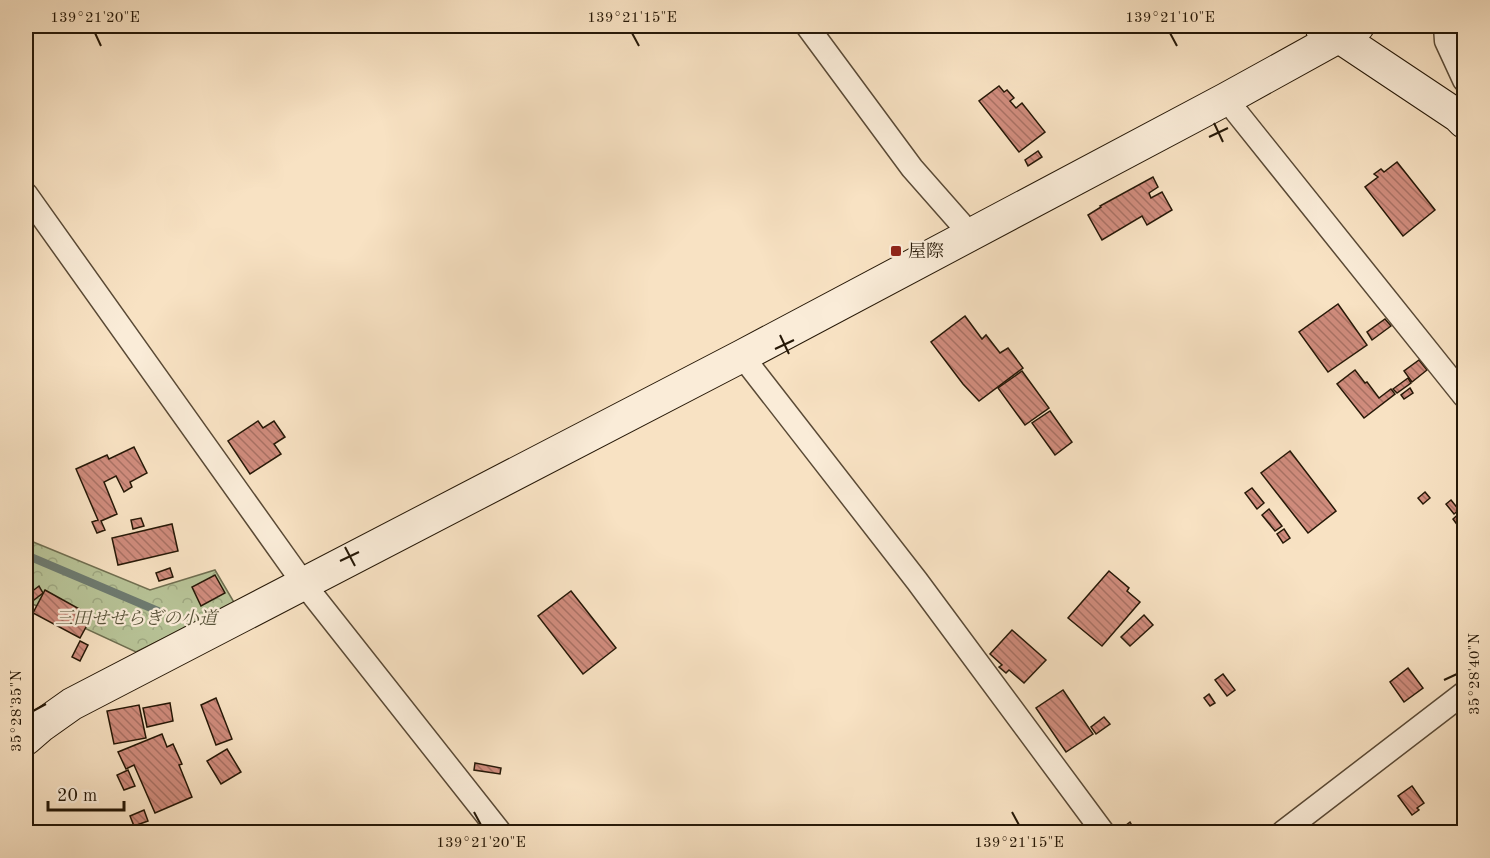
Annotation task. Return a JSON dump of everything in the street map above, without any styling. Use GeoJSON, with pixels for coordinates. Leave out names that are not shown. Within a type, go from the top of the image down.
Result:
{"type":"FeatureCollection","features":[{"type":"Feature","properties":{"kind":"street"},"geometry":{"type":"LineString","coordinates":[[807,26],[912,168],[971,235]]}},
{"type":"Feature","properties":{"kind":"street"},"geometry":{"type":"LineString","coordinates":[[1445,26],[1446,41],[1464,80]]}},
{"type":"Feature","properties":{"kind":"street"},"geometry":{"type":"LineString","coordinates":[[26,739],[72,704],[742,356],[1226,99],[1337,29],[1462,116]]}},
{"type":"Feature","properties":{"kind":"street"},"geometry":{"type":"LineString","coordinates":[[1226,99],[1464,396]]}},
{"type":"Feature","properties":{"kind":"street"},"geometry":{"type":"LineString","coordinates":[[26,194],[304,584],[500,832]]}},
{"type":"Feature","properties":{"kind":"street"},"geometry":{"type":"LineString","coordinates":[[742,356],[917,581],[1102,832]]}},
{"type":"Feature","properties":{"kind":"street"},"geometry":{"type":"LineString","coordinates":[[1282,832],[1464,693]]}},
{"type":"Feature","properties":{"kind":"green space","name":"三田せせらぎの小道"},"geometry":{"type":"Polygon","coordinates":[[[26,539],[150,590],[215,570],[235,604],[136,652],[26,601],[26,539]]]}},
{"type":"Feature","properties":{"kind":"building"},"geometry":{"type":"Polygon","coordinates":[[[999,86],[1004,92],[1007,90],[1014,98],[1010,101],[1016,108],[1022,103],[1045,132],[1019,152],[979,101],[999,86]]]}},
{"type":"Feature","properties":{"kind":"building"},"geometry":{"type":"Polygon","coordinates":[[[1038,151],[1042,157],[1028,166],[1025,160],[1038,151]]]}},
{"type":"Feature","properties":{"kind":"building"},"geometry":{"type":"Polygon","coordinates":[[[1397,162],[1435,210],[1403,236],[1365,187],[1378,177],[1374,174],[1381,169],[1384,172],[1397,162]]]}},
{"type":"Feature","properties":{"kind":"building"},"geometry":{"type":"Polygon","coordinates":[[[1153,177],[1158,187],[1149,193],[1151,198],[1162,192],[1172,210],[1147,225],[1142,216],[1102,240],[1088,215],[1153,177]]]}},
{"type":"Feature","properties":{"kind":"building"},"geometry":{"type":"Polygon","coordinates":[[[1338,304],[1367,345],[1328,372],[1299,332],[1338,304]]]}},
{"type":"Feature","properties":{"kind":"building"},"geometry":{"type":"Polygon","coordinates":[[[965,316],[982,339],[986,335],[1000,353],[1008,348],[1023,368],[979,401],[931,342],[965,316]]]}},
{"type":"Feature","properties":{"kind":"building"},"geometry":{"type":"Polygon","coordinates":[[[1385,319],[1391,326],[1372,340],[1367,332],[1385,319]]]}},
{"type":"Feature","properties":{"kind":"building"},"geometry":{"type":"Polygon","coordinates":[[[1419,360],[1427,370],[1412,382],[1404,371],[1419,360]]]}},
{"type":"Feature","properties":{"kind":"building"},"geometry":{"type":"Polygon","coordinates":[[[1355,370],[1379,398],[1391,389],[1395,394],[1364,418],[1337,384],[1355,370]]]}},
{"type":"Feature","properties":{"kind":"building"},"geometry":{"type":"Polygon","coordinates":[[[1022,371],[1049,408],[1025,425],[998,388],[1022,371]]]}},
{"type":"Feature","properties":{"kind":"building"},"geometry":{"type":"Polygon","coordinates":[[[1408,378],[1411,383],[1397,393],[1393,389],[1408,378]]]}},
{"type":"Feature","properties":{"kind":"building"},"geometry":{"type":"Polygon","coordinates":[[[1410,388],[1413,393],[1404,399],[1401,395],[1410,388]]]}},
{"type":"Feature","properties":{"kind":"building"},"geometry":{"type":"Polygon","coordinates":[[[1050,411],[1072,442],[1055,455],[1032,423],[1050,411]]]}},
{"type":"Feature","properties":{"kind":"building"},"geometry":{"type":"Polygon","coordinates":[[[258,421],[263,428],[274,421],[285,437],[274,444],[281,454],[250,474],[228,441],[258,421]]]}},
{"type":"Feature","properties":{"kind":"building"},"geometry":{"type":"Polygon","coordinates":[[[134,447],[147,473],[130,482],[132,487],[124,492],[116,476],[104,482],[117,514],[101,521],[105,530],[97,533],[92,522],[98,520],[76,469],[107,455],[109,459],[134,447]]]}},
{"type":"Feature","properties":{"kind":"building"},"geometry":{"type":"Polygon","coordinates":[[[1290,451],[1336,511],[1308,533],[1261,473],[1290,451]]]}},
{"type":"Feature","properties":{"kind":"building"},"geometry":{"type":"Polygon","coordinates":[[[1252,488],[1264,503],[1257,509],[1245,493],[1252,488]]]}},
{"type":"Feature","properties":{"kind":"building"},"geometry":{"type":"Polygon","coordinates":[[[1425,492],[1430,498],[1423,504],[1418,498],[1425,492]]]}},
{"type":"Feature","properties":{"kind":"building"},"geometry":{"type":"Polygon","coordinates":[[[1451,500],[1459,510],[1454,514],[1446,504],[1451,500]]]}},
{"type":"Feature","properties":{"kind":"building"},"geometry":{"type":"Polygon","coordinates":[[[1269,509],[1282,526],[1275,531],[1262,515],[1269,509]]]}},
{"type":"Feature","properties":{"kind":"building"},"geometry":{"type":"Polygon","coordinates":[[[1464,509],[1464,534],[1453,519],[1464,509]]]}},
{"type":"Feature","properties":{"kind":"building"},"geometry":{"type":"Polygon","coordinates":[[[141,518],[144,526],[133,529],[131,520],[141,518]]]}},
{"type":"Feature","properties":{"kind":"building"},"geometry":{"type":"Polygon","coordinates":[[[172,524],[178,551],[118,565],[112,538],[172,524]]]}},
{"type":"Feature","properties":{"kind":"building"},"geometry":{"type":"Polygon","coordinates":[[[1284,529],[1290,538],[1283,543],[1277,534],[1284,529]]]}},
{"type":"Feature","properties":{"kind":"building"},"geometry":{"type":"Polygon","coordinates":[[[170,568],[173,577],[159,581],[156,573],[170,568]]]}},
{"type":"Feature","properties":{"kind":"building"},"geometry":{"type":"Polygon","coordinates":[[[1109,571],[1129,588],[1127,591],[1140,602],[1102,646],[1068,618],[1109,571]]]}},
{"type":"Feature","properties":{"kind":"building"},"geometry":{"type":"Polygon","coordinates":[[[215,575],[225,593],[201,606],[192,587],[215,575]]]}},
{"type":"Feature","properties":{"kind":"building"},"geometry":{"type":"Polygon","coordinates":[[[39,586],[43,593],[26,606],[26,596],[39,586]]]}},
{"type":"Feature","properties":{"kind":"building"},"geometry":{"type":"Polygon","coordinates":[[[45,590],[92,616],[80,638],[33,613],[45,590]]]}},
{"type":"Feature","properties":{"kind":"building"},"geometry":{"type":"Polygon","coordinates":[[[571,591],[616,648],[583,674],[538,616],[571,591]]]}},
{"type":"Feature","properties":{"kind":"building"},"geometry":{"type":"Polygon","coordinates":[[[1144,615],[1153,625],[1130,646],[1121,637],[1144,615]]]}},
{"type":"Feature","properties":{"kind":"building"},"geometry":{"type":"Polygon","coordinates":[[[1012,630],[1046,660],[1024,683],[1009,670],[1006,673],[999,667],[1002,665],[990,654],[1012,630]]]}},
{"type":"Feature","properties":{"kind":"building"},"geometry":{"type":"Polygon","coordinates":[[[80,641],[88,645],[80,661],[72,657],[80,641]]]}},
{"type":"Feature","properties":{"kind":"building"},"geometry":{"type":"Polygon","coordinates":[[[1408,668],[1423,688],[1404,702],[1390,682],[1408,668]]]}},
{"type":"Feature","properties":{"kind":"building"},"geometry":{"type":"Polygon","coordinates":[[[1223,674],[1235,690],[1227,696],[1215,680],[1223,674]]]}},
{"type":"Feature","properties":{"kind":"building"},"geometry":{"type":"Polygon","coordinates":[[[1063,690],[1093,734],[1066,752],[1036,708],[1063,690]]]}},
{"type":"Feature","properties":{"kind":"building"},"geometry":{"type":"Polygon","coordinates":[[[1209,694],[1215,703],[1210,706],[1204,698],[1209,694]]]}},
{"type":"Feature","properties":{"kind":"building"},"geometry":{"type":"Polygon","coordinates":[[[216,698],[232,739],[216,745],[201,705],[216,698]]]}},
{"type":"Feature","properties":{"kind":"building"},"geometry":{"type":"Polygon","coordinates":[[[170,703],[173,721],[147,727],[143,708],[170,703]]]}},
{"type":"Feature","properties":{"kind":"building"},"geometry":{"type":"Polygon","coordinates":[[[139,705],[146,738],[114,744],[107,711],[139,705]]]}},
{"type":"Feature","properties":{"kind":"building"},"geometry":{"type":"Polygon","coordinates":[[[1104,717],[1110,724],[1096,734],[1091,727],[1104,717]]]}},
{"type":"Feature","properties":{"kind":"building"},"geometry":{"type":"Polygon","coordinates":[[[162,734],[167,747],[173,744],[192,797],[155,813],[134,765],[126,769],[118,752],[162,734]]]}},
{"type":"Feature","properties":{"kind":"building"},"geometry":{"type":"Polygon","coordinates":[[[227,749],[241,772],[221,784],[207,761],[227,749]]]}},
{"type":"Feature","properties":{"kind":"building"},"geometry":{"type":"Polygon","coordinates":[[[475,763],[501,768],[500,774],[474,770],[475,763]]]}},
{"type":"Feature","properties":{"kind":"building"},"geometry":{"type":"Polygon","coordinates":[[[128,770],[135,786],[124,790],[117,775],[128,770]]]}},
{"type":"Feature","properties":{"kind":"building"},"geometry":{"type":"Polygon","coordinates":[[[1412,786],[1424,803],[1412,815],[1398,796],[1412,786]]]}},
{"type":"Feature","properties":{"kind":"building"},"geometry":{"type":"Polygon","coordinates":[[[144,810],[148,821],[134,826],[130,816],[144,810]]]}},
{"type":"Feature","properties":{"kind":"building"},"geometry":{"type":"Polygon","coordinates":[[[1130,822],[1134,829],[1129,832],[1117,832],[1130,822]]]}},
{"type":"Feature","properties":{"kind":"waterway"},"geometry":{"type":"LineString","coordinates":[[26,555],[158,611]]}},
{"type":"Feature","properties":{"kind":"place","name":"屋際"},"geometry":{"type":"Point","coordinates":[896,251]}}]}
